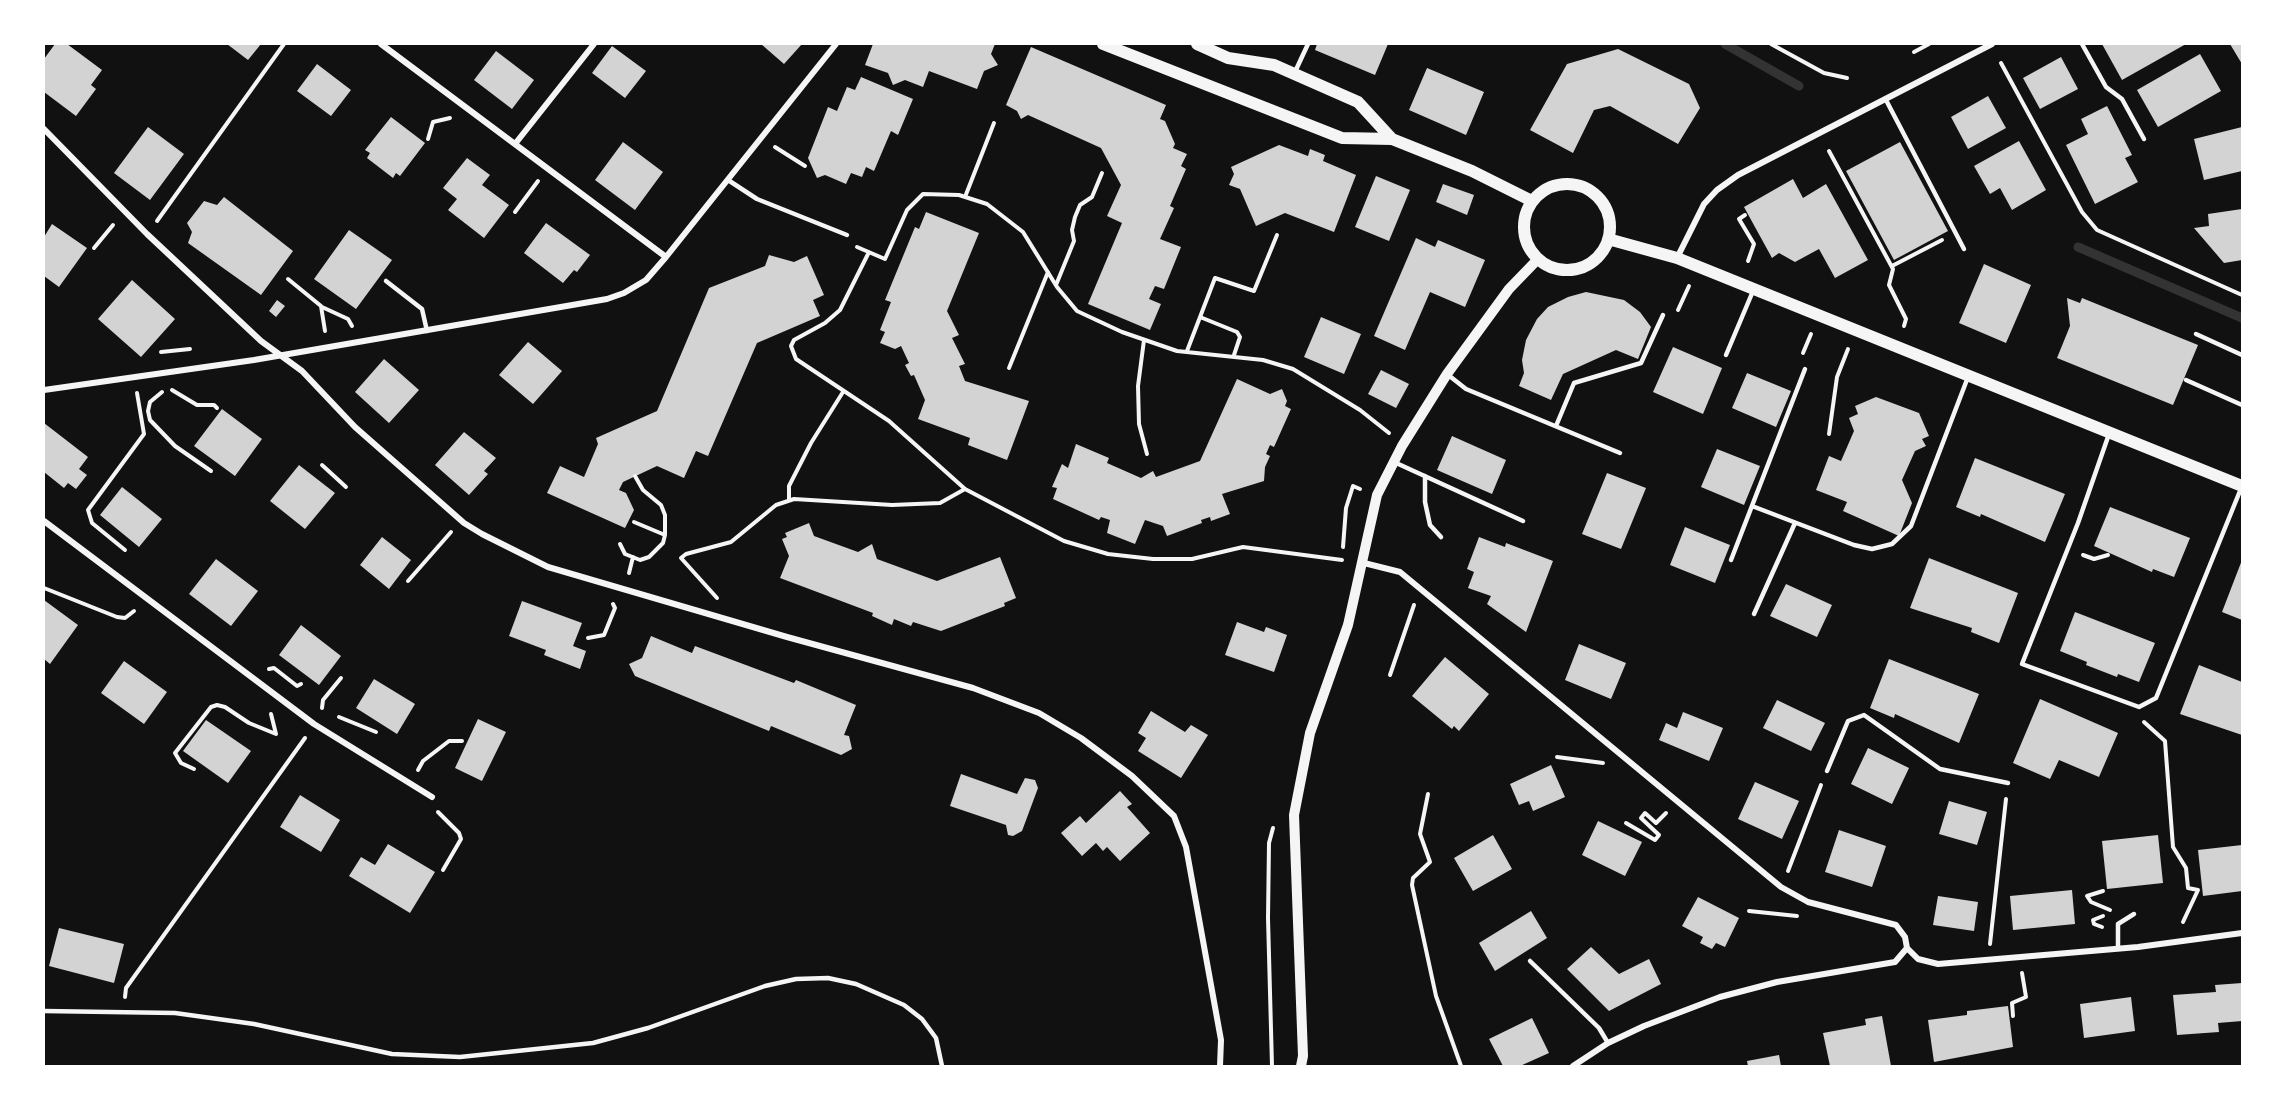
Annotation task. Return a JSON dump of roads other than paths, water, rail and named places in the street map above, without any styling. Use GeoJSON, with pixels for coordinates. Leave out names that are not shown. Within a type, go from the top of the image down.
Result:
{"type":"FeatureCollection","features":[{"type":"Feature","properties":{"kind":"main road"},"geometry":{"type":"LineString","coordinates":[[1103,44],[1342,138],[1392,139],[1479,174],[1532,201]]}},
{"type":"Feature","properties":{"kind":"main road"},"geometry":{"type":"LineString","coordinates":[[1197,44],[1228,58],[1274,65],[1358,102],[1392,139]]}},
{"type":"Feature","properties":{"kind":"main road"},"geometry":{"type":"LineString","coordinates":[[1559,184],[1581,185],[1591,190],[1605,207],[1610,228],[1608,239],[1597,257],[1578,268],[1557,269],[1538,259],[1525,238],[1524,225],[1532,201],[1549,187],[1559,184]]}},
{"type":"Feature","properties":{"kind":"main road"},"geometry":{"type":"LineString","coordinates":[[1608,239],[1677,258],[2242,486]]}},
{"type":"Feature","properties":{"kind":"street"},"geometry":{"type":"LineString","coordinates":[[381,44],[666,258]]}},
{"type":"Feature","properties":{"kind":"street"},"geometry":{"type":"LineString","coordinates":[[515,144],[594,44]]}},
{"type":"Feature","properties":{"kind":"street"},"geometry":{"type":"LineString","coordinates":[[44,390],[427,331],[607,299],[645,280],[666,258],[836,44]]}},
{"type":"Feature","properties":{"kind":"street"},"geometry":{"type":"LineString","coordinates":[[1677,258],[1704,204],[1717,190],[1738,175],[1992,44]]}},
{"type":"Feature","properties":{"kind":"street"},"geometry":{"type":"LineString","coordinates":[[44,129],[147,234],[261,341],[282,354],[302,371],[355,427],[462,521],[548,567],[974,688],[1028,709],[1081,738],[1132,776],[1174,816],[1186,847],[1221,1040],[1220,1066]]}},
{"type":"Feature","properties":{"kind":"street"},"geometry":{"type":"LineString","coordinates":[[1301,1066],[1303,1056],[1294,815],[1310,733],[1348,625],[1364,563],[1377,495],[1402,446],[1447,374],[1509,289],[1538,259]]}},
{"type":"Feature","properties":{"kind":"street"},"geometry":{"type":"LineString","coordinates":[[44,521],[314,724],[432,797]]}},
{"type":"Feature","properties":{"kind":"street"},"geometry":{"type":"LineString","coordinates":[[1364,563],[1400,572],[1781,887],[1808,902],[1896,925],[1905,937],[1907,948],[1918,958],[1938,964],[1990,960],[2118,949],[2242,933]]}},
{"type":"Feature","properties":{"kind":"street"},"geometry":{"type":"LineString","coordinates":[[1573,1066],[1608,1043],[1665,1017],[1720,997],[1778,982],[1895,962],[1907,948]]}},
{"type":"Feature","properties":{"kind":"lane"},"geometry":{"type":"LineString","coordinates":[[1294,74],[1308,44]]}},
{"type":"Feature","properties":{"kind":"lane"},"geometry":{"type":"LineString","coordinates":[[2082,44],[2106,87],[2122,99],[2144,140]]}},
{"type":"Feature","properties":{"kind":"lane"},"geometry":{"type":"LineString","coordinates":[[1886,100],[1964,249]]}},
{"type":"Feature","properties":{"kind":"lane"},"geometry":{"type":"LineString","coordinates":[[728,180],[756,199],[847,234]]}},
{"type":"Feature","properties":{"kind":"lane"},"geometry":{"type":"LineString","coordinates":[[386,281],[422,309],[427,331]]}},
{"type":"Feature","properties":{"kind":"lane"},"geometry":{"type":"LineString","coordinates":[[1726,355],[1754,288]]}},
{"type":"Feature","properties":{"kind":"lane"},"geometry":{"type":"LineString","coordinates":[[1556,426],[1574,383],[1641,363],[1663,315]]}},
{"type":"Feature","properties":{"kind":"lane"},"geometry":{"type":"LineString","coordinates":[[2196,334],[2242,355]]}},
{"type":"Feature","properties":{"kind":"lane"},"geometry":{"type":"LineString","coordinates":[[1731,560],[1804,369]]}},
{"type":"Feature","properties":{"kind":"lane"},"geometry":{"type":"LineString","coordinates":[[1447,374],[1466,389],[1620,453]]}},
{"type":"Feature","properties":{"kind":"lane"},"geometry":{"type":"LineString","coordinates":[[1752,506],[1795,524],[1872,549],[1883,548],[1903,536],[1911,526],[1969,374]]}},
{"type":"Feature","properties":{"kind":"lane"},"geometry":{"type":"LineString","coordinates":[[2186,380],[2242,405]]}},
{"type":"Feature","properties":{"kind":"lane"},"geometry":{"type":"LineString","coordinates":[[2110,431],[2067,551],[2022,664],[2139,707],[2156,698],[2242,486]]}},
{"type":"Feature","properties":{"kind":"lane"},"geometry":{"type":"LineString","coordinates":[[1394,462],[1522,521]]}},
{"type":"Feature","properties":{"kind":"lane"},"geometry":{"type":"LineString","coordinates":[[1425,476],[1425,502],[1430,525],[1441,537]]}},
{"type":"Feature","properties":{"kind":"lane"},"geometry":{"type":"LineString","coordinates":[[1754,614],[1795,524]]}},
{"type":"Feature","properties":{"kind":"lane"},"geometry":{"type":"LineString","coordinates":[[1827,771],[1848,721],[1864,715],[1940,769],[2008,783]]}},
{"type":"Feature","properties":{"kind":"lane"},"geometry":{"type":"LineString","coordinates":[[2118,949],[2116,932],[2118,924],[2134,914]]}},
{"type":"Feature","properties":{"kind":"lane"},"geometry":{"type":"LineString","coordinates":[[1530,961],[1599,1029],[1608,1043]]}},
{"type":"Feature","properties":{"kind":"lane"},"geometry":{"type":"LineString","coordinates":[[44,1011],[175,1013],[254,1024],[392,1054],[460,1057],[593,1042],[648,1028],[765,986],[796,979],[828,978],[856,984],[904,1005],[922,1019],[936,1038],[942,1066]]}},
{"type":"Feature","properties":{"kind":"waterway"},"geometry":{"type":"LineString","coordinates":[[1725,44],[1799,86]]}},
{"type":"Feature","properties":{"kind":"waterway"},"geometry":{"type":"LineString","coordinates":[[2078,247],[2242,318]]}}]}
